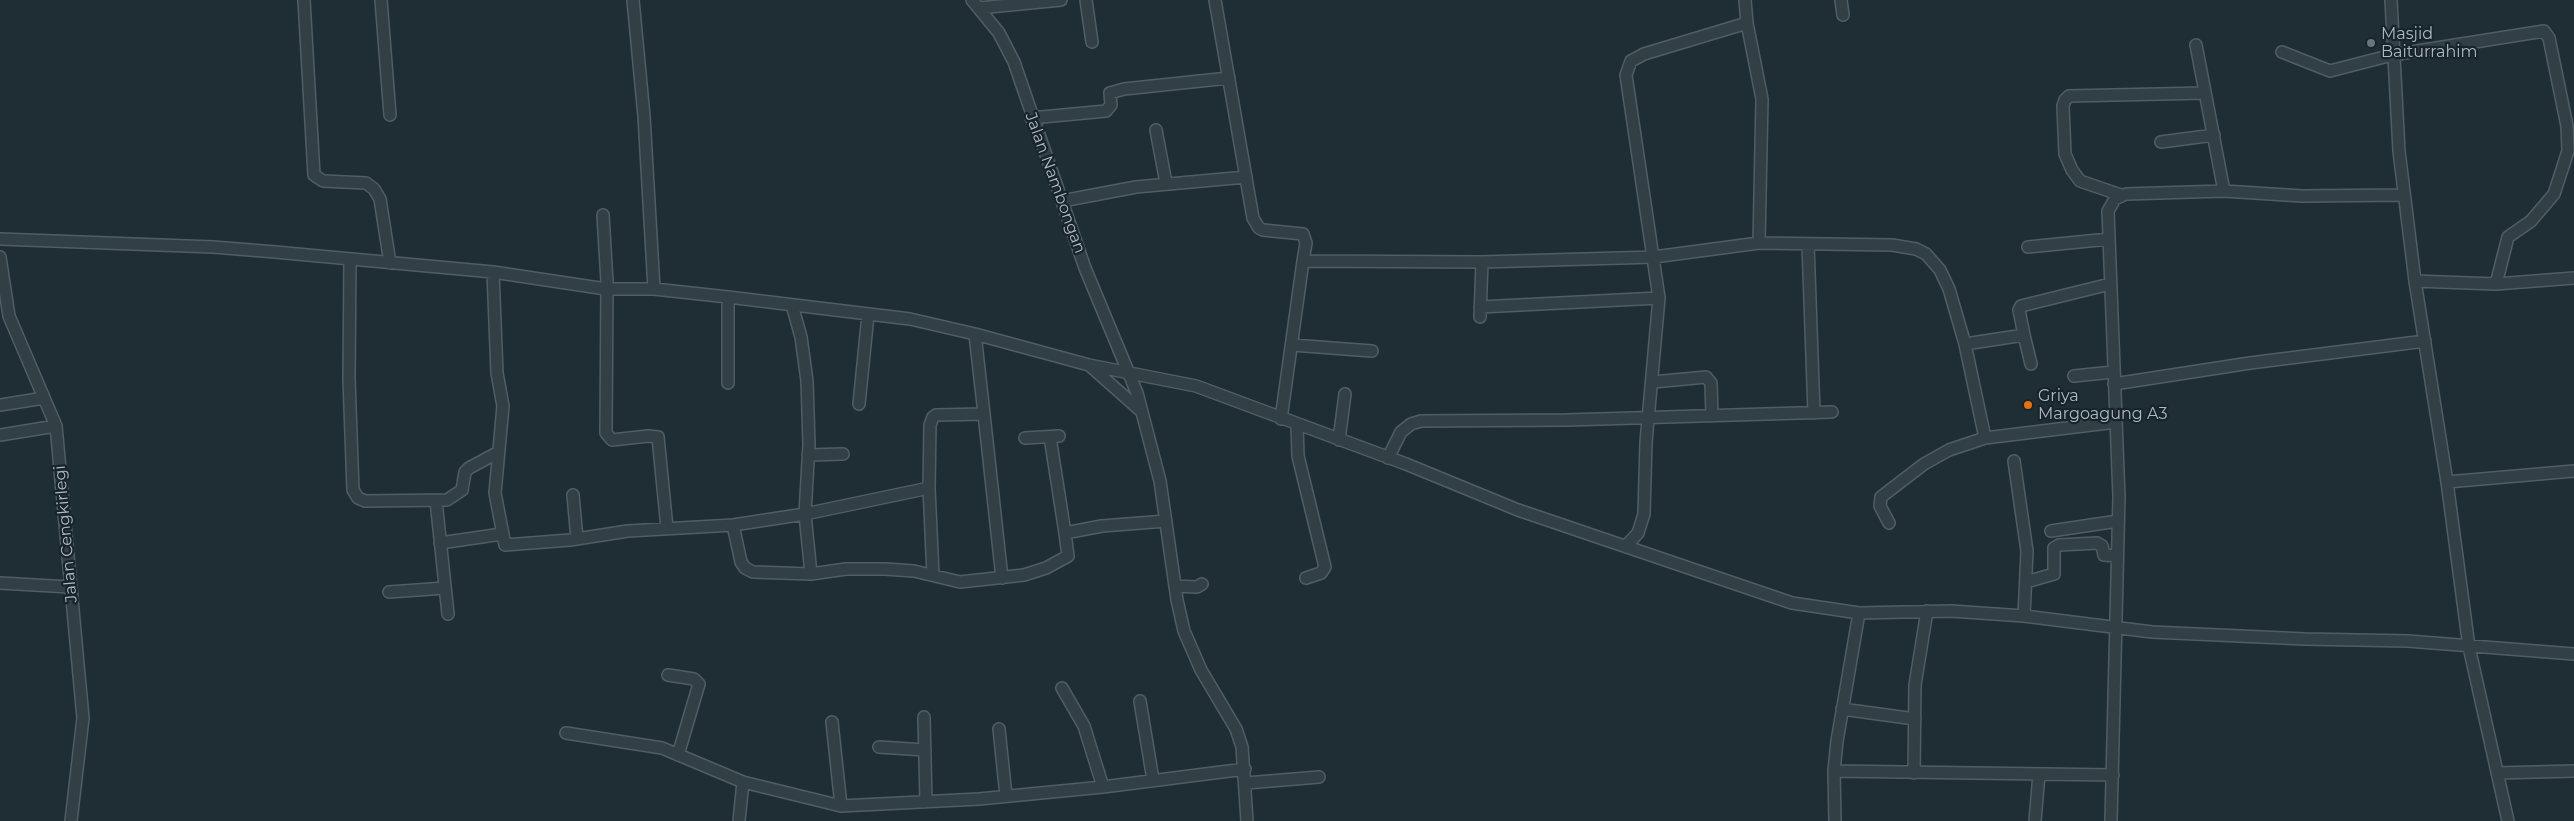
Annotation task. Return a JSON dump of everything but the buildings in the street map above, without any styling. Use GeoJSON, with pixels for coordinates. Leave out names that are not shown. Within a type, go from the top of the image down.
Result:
{"type":"FeatureCollection","features":[{"type":"Feature","properties":{"kind":"street"},"geometry":{"type":"LineString","coordinates":[[304,0],[314,175],[322,180],[366,183],[374,189],[380,199],[390,263]]}},
{"type":"Feature","properties":{"kind":"street"},"geometry":{"type":"LineString","coordinates":[[381,0],[390,115]]}},
{"type":"Feature","properties":{"kind":"street"},"geometry":{"type":"LineString","coordinates":[[633,0],[644,104],[654,289]]}},
{"type":"Feature","properties":{"kind":"street"},"geometry":{"type":"LineString","coordinates":[[976,4],[1061,0]]}},
{"type":"Feature","properties":{"kind":"street"},"geometry":{"type":"LineString","coordinates":[[1086,0],[1092,42]]}},
{"type":"Feature","properties":{"kind":"street"},"geometry":{"type":"LineString","coordinates":[[1215,0],[1256,224],[1263,230],[1303,234],[1306,243],[1281,419]]}},
{"type":"Feature","properties":{"kind":"street"},"geometry":{"type":"LineString","coordinates":[[1745,0],[1747,24],[1762,99],[1759,243]]}},
{"type":"Feature","properties":{"kind":"street"},"geometry":{"type":"LineString","coordinates":[[1841,0],[1843,15]]}},
{"type":"Feature","properties":{"kind":"street"},"geometry":{"type":"LineString","coordinates":[[2390,0],[2392,55],[2404,195],[2415,281],[2447,482],[2469,647],[2508,821]]}},
{"type":"Feature","properties":{"kind":"street","name":"Jalan Nambongan"},"geometry":{"type":"LineString","coordinates":[[976,4],[1009,50],[1031,118],[1085,268],[1129,372],[1160,481],[1175,586],[1184,631],[1192,653],[1236,729],[1242,746],[1246,783],[1247,821]]}},
{"type":"Feature","properties":{"kind":"street"},"geometry":{"type":"LineString","coordinates":[[1631,544],[1640,528],[1644,514],[1646,442],[1653,382],[1659,298],[1626,75],[1627,68],[1631,61],[1644,54],[1747,24]]}},
{"type":"Feature","properties":{"kind":"street"},"geometry":{"type":"LineString","coordinates":[[2282,52],[2330,71],[2392,55],[2544,32],[2549,38],[2568,126],[2568,151],[2554,194],[2535,217],[2508,237],[2496,284]]}},
{"type":"Feature","properties":{"kind":"street"},"geometry":{"type":"LineString","coordinates":[[2196,46],[2224,191]]}},
{"type":"Feature","properties":{"kind":"street"},"geometry":{"type":"LineString","coordinates":[[1031,118],[1106,111],[1111,105],[1110,93],[1124,89],[1229,78]]}},
{"type":"Feature","properties":{"kind":"street"},"geometry":{"type":"LineString","coordinates":[[2205,93],[2069,96],[2063,106],[2065,154],[2072,170],[2080,181],[2121,195],[2224,191],[2302,196],[2404,195]]}},
{"type":"Feature","properties":{"kind":"street"},"geometry":{"type":"LineString","coordinates":[[1156,130],[1166,183]]}},
{"type":"Feature","properties":{"kind":"street"},"geometry":{"type":"LineString","coordinates":[[2161,142],[2214,135]]}},
{"type":"Feature","properties":{"kind":"street"},"geometry":{"type":"LineString","coordinates":[[1062,201],[1166,183],[1246,177]]}},
{"type":"Feature","properties":{"kind":"street"},"geometry":{"type":"LineString","coordinates":[[2110,821],[2113,775],[2114,627],[2118,521],[2108,211],[2113,202],[2121,195]]}},
{"type":"Feature","properties":{"kind":"street"},"geometry":{"type":"LineString","coordinates":[[603,215],[606,289],[606,434],[612,440],[648,436],[658,437],[667,528]]}},
{"type":"Feature","properties":{"kind":"street"},"geometry":{"type":"LineString","coordinates":[[0,239],[213,247],[350,259],[493,272],[606,289],[654,289],[910,319],[975,334],[1088,365],[1196,386],[1388,458],[1518,510],[1631,544],[1792,603],[1859,613],[1927,611],[2024,616],[2152,632],[2305,639],[2408,641],[2574,654]]}},
{"type":"Feature","properties":{"kind":"street"},"geometry":{"type":"LineString","coordinates":[[2028,247],[2108,239]]}},
{"type":"Feature","properties":{"kind":"street"},"geometry":{"type":"LineString","coordinates":[[1303,262],[1482,262],[1654,257],[1759,243],[1892,245],[1916,249],[1926,254],[1940,270],[1949,289],[1965,344],[1985,438]]}},
{"type":"Feature","properties":{"kind":"street"},"geometry":{"type":"LineString","coordinates":[[1808,244],[1814,413]]}},
{"type":"Feature","properties":{"kind":"street","name":"Jalan Cengkirlegi"},"geometry":{"type":"LineString","coordinates":[[0,257],[9,316],[56,426],[83,718],[71,821]]}},
{"type":"Feature","properties":{"kind":"street"},"geometry":{"type":"LineString","coordinates":[[350,259],[349,379],[353,490],[358,498],[365,501],[447,500],[462,490],[465,472],[469,468],[497,453]]}},
{"type":"Feature","properties":{"kind":"street"},"geometry":{"type":"LineString","coordinates":[[1482,262],[1480,312],[1659,298]]}},
{"type":"Feature","properties":{"kind":"street"},"geometry":{"type":"LineString","coordinates":[[493,272],[497,373],[503,406],[497,453],[495,493],[505,545],[577,539],[628,531],[733,525],[804,514],[930,488]]}},
{"type":"Feature","properties":{"kind":"street"},"geometry":{"type":"LineString","coordinates":[[2415,281],[2496,284],[2574,278]]}},
{"type":"Feature","properties":{"kind":"street"},"geometry":{"type":"LineString","coordinates":[[2031,364],[2018,310],[2021,306],[2110,284]]}},
{"type":"Feature","properties":{"kind":"street"},"geometry":{"type":"LineString","coordinates":[[728,297],[728,383]]}},
{"type":"Feature","properties":{"kind":"street"},"geometry":{"type":"LineString","coordinates":[[792,305],[801,337],[808,381],[808,454],[804,514],[811,574]]}},
{"type":"Feature","properties":{"kind":"street"},"geometry":{"type":"LineString","coordinates":[[859,404],[868,315]]}},
{"type":"Feature","properties":{"kind":"street"},"geometry":{"type":"LineString","coordinates":[[975,334],[1002,578]]}},
{"type":"Feature","properties":{"kind":"street"},"geometry":{"type":"LineString","coordinates":[[1965,344],[2024,335]]}},
{"type":"Feature","properties":{"kind":"street"},"geometry":{"type":"LineString","coordinates":[[2114,384],[2250,363],[2425,342]]}},
{"type":"Feature","properties":{"kind":"street"},"geometry":{"type":"LineString","coordinates":[[1292,345],[1372,351]]}},
{"type":"Feature","properties":{"kind":"street"},"geometry":{"type":"LineString","coordinates":[[1088,365],[1141,411]]}},
{"type":"Feature","properties":{"kind":"street"},"geometry":{"type":"LineString","coordinates":[[2074,376],[2113,372]]}},
{"type":"Feature","properties":{"kind":"street"},"geometry":{"type":"LineString","coordinates":[[1653,382],[1708,378],[1711,384],[1712,416]]}},
{"type":"Feature","properties":{"kind":"street"},"geometry":{"type":"LineString","coordinates":[[1339,440],[1344,394]]}},
{"type":"Feature","properties":{"kind":"street"},"geometry":{"type":"LineString","coordinates":[[0,404],[44,398]]}},
{"type":"Feature","properties":{"kind":"street"},"geometry":{"type":"LineString","coordinates":[[1388,458],[1401,432],[1411,424],[1421,421],[1649,418],[1832,412]]}},
{"type":"Feature","properties":{"kind":"street"},"geometry":{"type":"LineString","coordinates":[[933,576],[930,488],[930,424],[932,416],[984,414]]}},
{"type":"Feature","properties":{"kind":"street"},"geometry":{"type":"LineString","coordinates":[[1889,523],[1880,502],[1887,492],[1935,458],[1960,446],[1985,438],[2116,422]]}},
{"type":"Feature","properties":{"kind":"street"},"geometry":{"type":"LineString","coordinates":[[1297,425],[1298,456],[1325,567],[1320,573],[1306,578]]}},
{"type":"Feature","properties":{"kind":"street"},"geometry":{"type":"LineString","coordinates":[[0,435],[56,426]]}},
{"type":"Feature","properties":{"kind":"street"},"geometry":{"type":"LineString","coordinates":[[733,525],[741,562],[748,570],[759,574],[811,574],[846,570],[885,569],[914,571],[953,582],[1024,575],[1046,568],[1066,557],[1055,437],[1024,438]]}},
{"type":"Feature","properties":{"kind":"street"},"geometry":{"type":"LineString","coordinates":[[808,454],[843,454]]}},
{"type":"Feature","properties":{"kind":"street"},"geometry":{"type":"LineString","coordinates":[[2014,461],[2026,536],[2024,616]]}},
{"type":"Feature","properties":{"kind":"street"},"geometry":{"type":"LineString","coordinates":[[2447,482],[2574,471]]}},
{"type":"Feature","properties":{"kind":"street"},"geometry":{"type":"LineString","coordinates":[[573,495],[577,539]]}},
{"type":"Feature","properties":{"kind":"street"},"geometry":{"type":"LineString","coordinates":[[436,501],[448,614]]}},
{"type":"Feature","properties":{"kind":"street"},"geometry":{"type":"LineString","coordinates":[[1065,533],[1102,526],[1166,521]]}},
{"type":"Feature","properties":{"kind":"street"},"geometry":{"type":"LineString","coordinates":[[2051,531],[2118,521]]}},
{"type":"Feature","properties":{"kind":"street"},"geometry":{"type":"LineString","coordinates":[[440,544],[502,534]]}},
{"type":"Feature","properties":{"kind":"street"},"geometry":{"type":"LineString","coordinates":[[2026,582],[2054,574],[2054,548],[2059,545],[2098,543],[2102,546],[2104,555],[2117,556]]}},
{"type":"Feature","properties":{"kind":"street"},"geometry":{"type":"LineString","coordinates":[[0,583],[70,587]]}},
{"type":"Feature","properties":{"kind":"street"},"geometry":{"type":"LineString","coordinates":[[1175,586],[1197,587],[1202,584]]}},
{"type":"Feature","properties":{"kind":"street"},"geometry":{"type":"LineString","coordinates":[[389,592],[445,588]]}},
{"type":"Feature","properties":{"kind":"street"},"geometry":{"type":"LineString","coordinates":[[1914,773],[1915,685],[1927,611]]}},
{"type":"Feature","properties":{"kind":"street"},"geometry":{"type":"LineString","coordinates":[[1835,821],[1834,771],[1842,709],[1859,613]]}},
{"type":"Feature","properties":{"kind":"street"},"geometry":{"type":"LineString","coordinates":[[668,675],[694,678],[698,684],[678,755]]}},
{"type":"Feature","properties":{"kind":"street"},"geometry":{"type":"LineString","coordinates":[[1062,688],[1084,726],[1103,787]]}},
{"type":"Feature","properties":{"kind":"street"},"geometry":{"type":"LineString","coordinates":[[1140,701],[1152,780]]}},
{"type":"Feature","properties":{"kind":"street"},"geometry":{"type":"LineString","coordinates":[[1842,709],[1914,719]]}},
{"type":"Feature","properties":{"kind":"street"},"geometry":{"type":"LineString","coordinates":[[924,717],[926,802]]}},
{"type":"Feature","properties":{"kind":"street"},"geometry":{"type":"LineString","coordinates":[[832,722],[841,806]]}},
{"type":"Feature","properties":{"kind":"street"},"geometry":{"type":"LineString","coordinates":[[998,730],[1006,796]]}},
{"type":"Feature","properties":{"kind":"street"},"geometry":{"type":"LineString","coordinates":[[566,733],[662,748],[742,782],[841,806],[1006,796],[1103,787],[1245,769]]}},
{"type":"Feature","properties":{"kind":"street"},"geometry":{"type":"LineString","coordinates":[[879,747],[925,750]]}},
{"type":"Feature","properties":{"kind":"street"},"geometry":{"type":"LineString","coordinates":[[1834,771],[2113,775]]}},
{"type":"Feature","properties":{"kind":"street"},"geometry":{"type":"LineString","coordinates":[[2497,773],[2574,771]]}},
{"type":"Feature","properties":{"kind":"street"},"geometry":{"type":"LineString","coordinates":[[2035,821],[2039,774]]}},
{"type":"Feature","properties":{"kind":"street"},"geometry":{"type":"LineString","coordinates":[[1246,783],[1319,777]]}},
{"type":"Feature","properties":{"kind":"street"},"geometry":{"type":"LineString","coordinates":[[738,821],[742,782]]}},
{"type":"Feature","properties":{"kind":"place","name":"Masjid Baiturrahim"},"geometry":{"type":"Point","coordinates":[2371,43]}},
{"type":"Feature","properties":{"kind":"place","name":"Griya Margoagung A3"},"geometry":{"type":"Point","coordinates":[2028,405]}}]}
